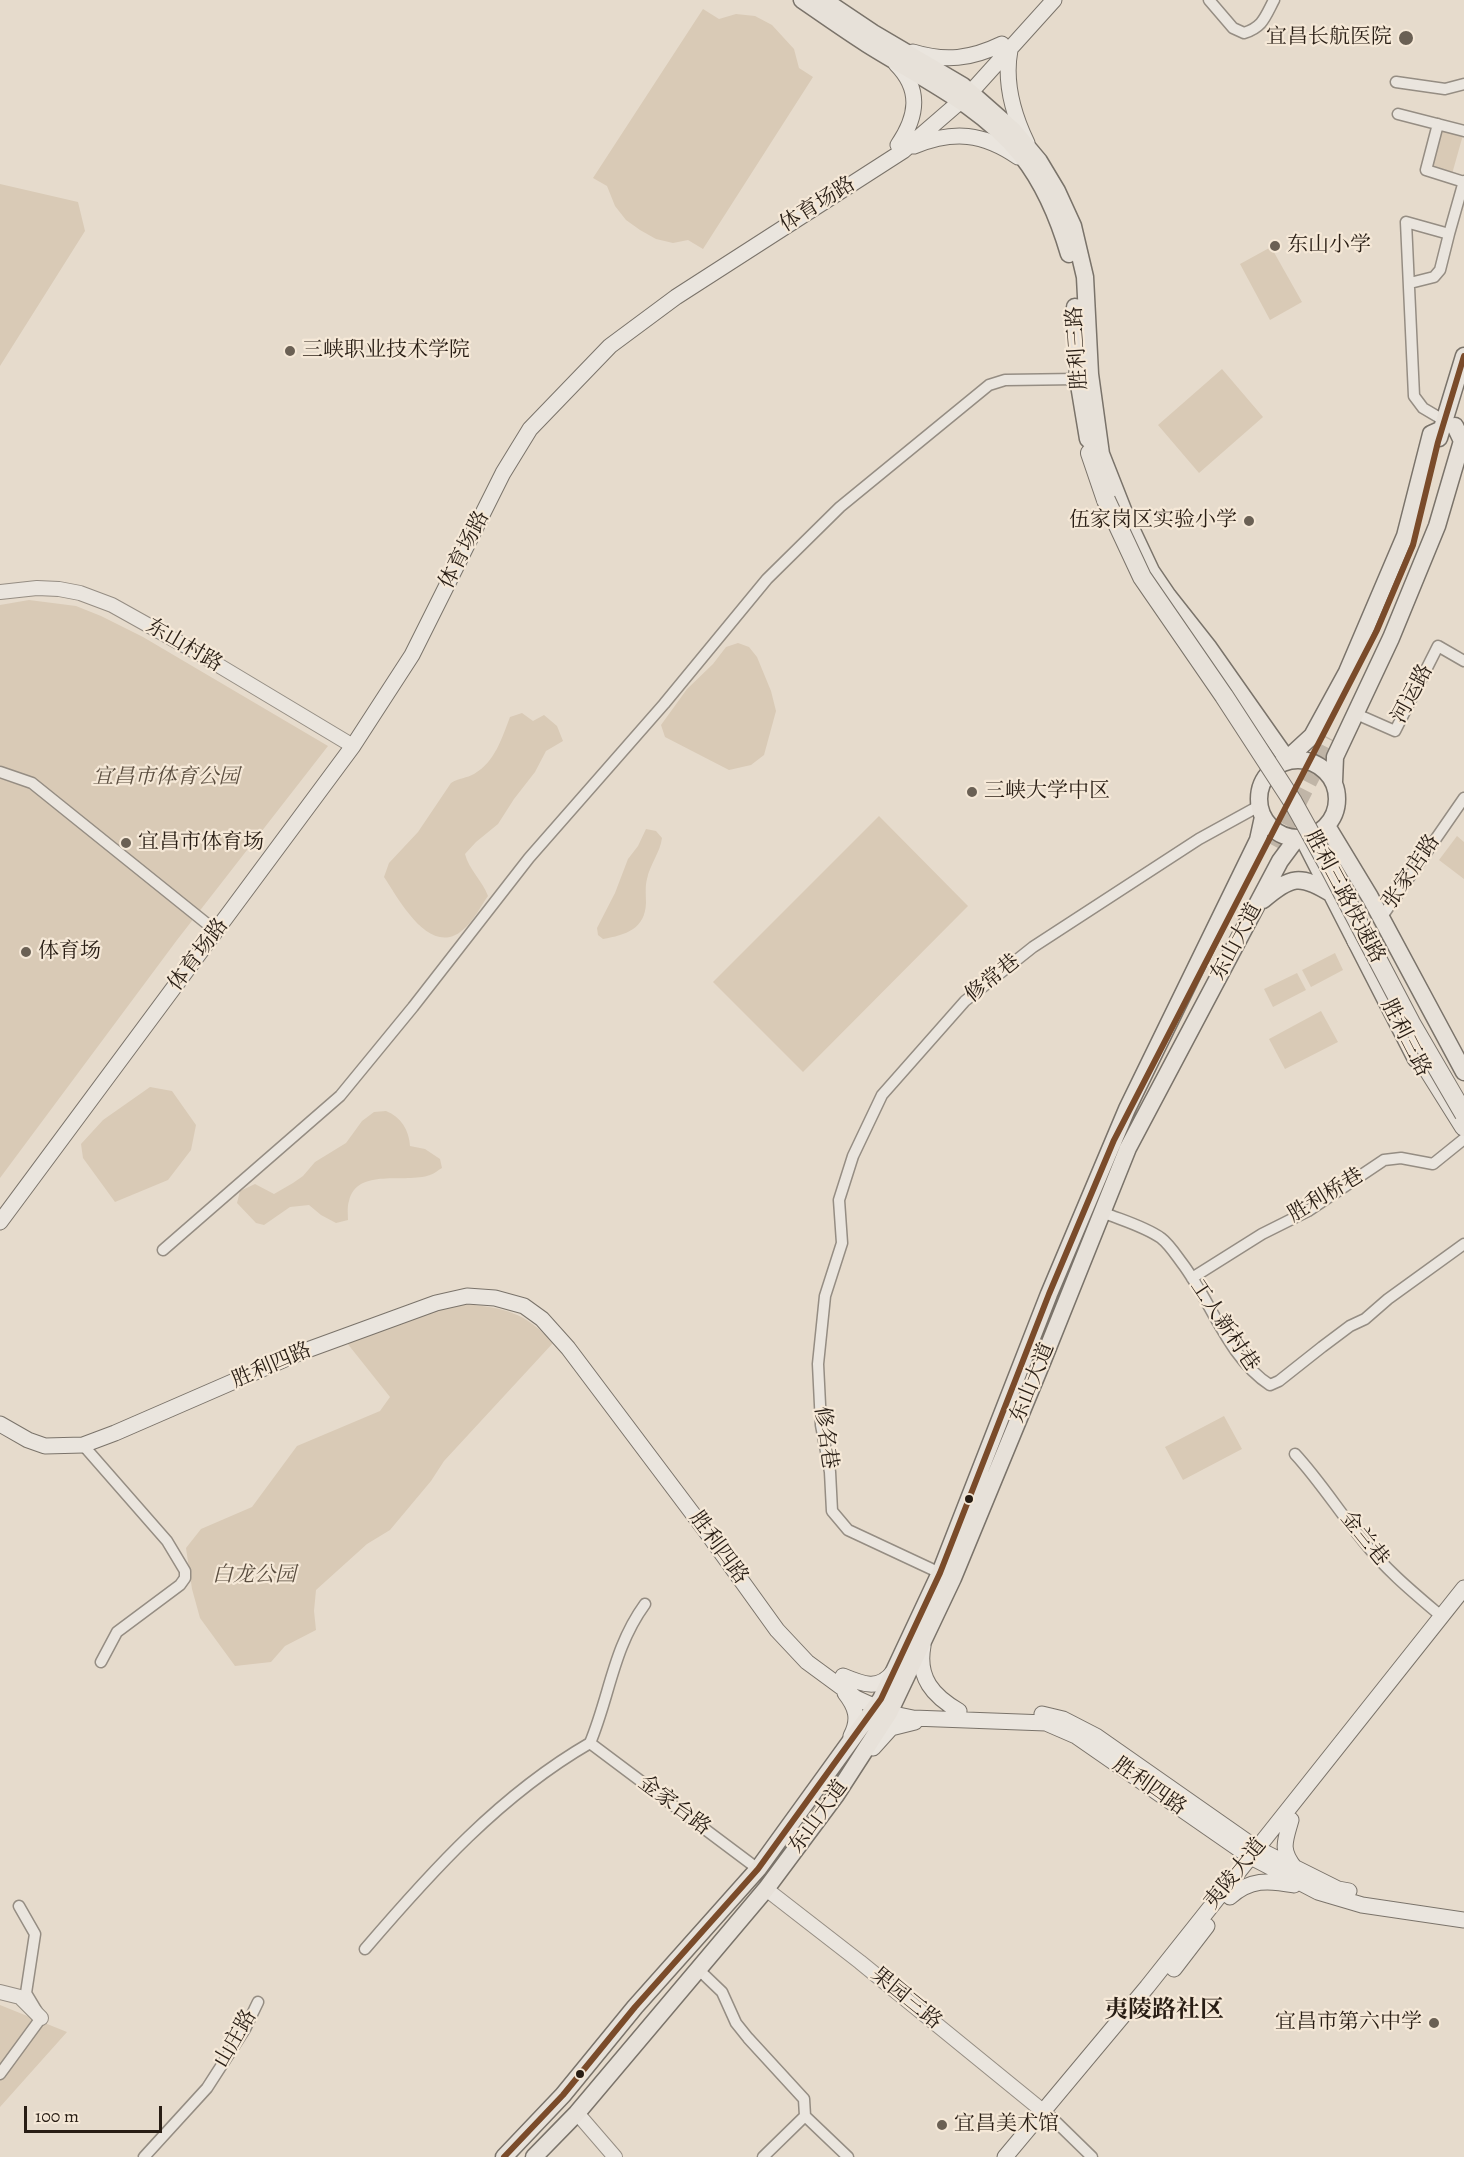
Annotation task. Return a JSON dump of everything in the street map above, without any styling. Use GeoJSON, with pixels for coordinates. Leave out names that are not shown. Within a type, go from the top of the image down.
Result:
{"type":"FeatureCollection","features":[{"type":"Feature","properties":{"kind":"highway"},"geometry":{"type":"LineString","coordinates":[[1096,453],[1109,499]]}},
{"type":"Feature","properties":{"kind":"highway","name":"胜利三路快速路"},"geometry":{"type":"LineString","coordinates":[[1109,499],[1147,574],[1270,747],[1330,846],[1464,1098]]}},
{"type":"Feature","properties":{"kind":"highway","name":"胜利三路快速路"},"geometry":{"type":"LineString","coordinates":[[1109,499],[1142,577],[1231,705],[1293,802],[1417,1032],[1464,1114]]}},
{"type":"Feature","properties":{"kind":"highway"},"geometry":{"type":"LineString","coordinates":[[1356,940],[1373,965],[1427,1068],[1464,1127]]}},
{"type":"Feature","properties":{"kind":"main road","name":"胜利三路"},"geometry":{"type":"LineString","coordinates":[[802,0],[962,94],[1005,138],[1029,157],[1057,191],[1069,217],[1085,277],[1090,374],[1101,502],[1127,564],[1163,622],[1268,772]]}},
{"type":"Feature","properties":{"kind":"main road","name":"胜利三路"},"geometry":{"type":"LineString","coordinates":[[824,0],[893,52]]}},
{"type":"Feature","properties":{"kind":"main road","name":"体育场路"},"geometry":{"type":"LineString","coordinates":[[1006,47],[1042,0]]}},
{"type":"Feature","properties":{"kind":"main road","name":"体育场路"},"geometry":{"type":"LineString","coordinates":[[0,1222],[350,744],[412,655],[503,473],[530,429],[610,346],[676,297],[900,148],[962,94],[1054,0]]}},
{"type":"Feature","properties":{"kind":"main road"},"geometry":{"type":"LineString","coordinates":[[893,52],[940,59],[961,59],[1006,47],[1013,107],[1029,157]]}},
{"type":"Feature","properties":{"kind":"main road"},"geometry":{"type":"LineString","coordinates":[[893,52],[911,86],[914,99],[914,112],[900,148]]}},
{"type":"Feature","properties":{"kind":"main road"},"geometry":{"type":"LineString","coordinates":[[900,148],[960,135],[977,136],[1029,157]]}},
{"type":"Feature","properties":{"kind":"main road","name":"胜利三路"},"geometry":{"type":"LineString","coordinates":[[1029,157],[1062,229],[1069,255],[1074,279],[1078,379],[1096,453],[1151,571],[1209,648],[1287,759]]}},
{"type":"Feature","properties":{"kind":"main road"},"geometry":{"type":"LineString","coordinates":[[1327,737],[1353,697],[1431,525],[1446,432],[1464,356]]}},
{"type":"Feature","properties":{"kind":"main road"},"geometry":{"type":"LineString","coordinates":[[1446,432],[1464,395]]}},
{"type":"Feature","properties":{"kind":"main road"},"geometry":{"type":"LineString","coordinates":[[1446,432],[1462,441],[1437,526],[1390,638],[1354,713],[1335,757],[1334,782],[1337,805],[1334,816],[1327,826],[1316,834],[1300,838],[1277,833],[1261,812],[1258,793],[1262,782],[1268,772],[1287,759],[1312,736],[1347,672],[1405,536],[1431,434],[1446,432]]}},
{"type":"Feature","properties":{"kind":"main road","name":"体育场路"},"geometry":{"type":"LineString","coordinates":[[0,1206],[122,1048],[350,744]]}},
{"type":"Feature","properties":{"kind":"main road"},"geometry":{"type":"LineString","coordinates":[[1287,759],[1311,761],[1328,773],[1334,782]]}},
{"type":"Feature","properties":{"kind":"main road","name":"东山大道"},"geometry":{"type":"LineString","coordinates":[[534,2157],[577,2113],[766,1889],[836,1795],[924,1641],[1012,1436],[1102,1212],[1121,1144],[1127,1109],[1258,840],[1261,812]]}},
{"type":"Feature","properties":{"kind":"main road","name":"胜利三路"},"geometry":{"type":"LineString","coordinates":[[1327,826],[1381,918],[1464,1072]]}},
{"type":"Feature","properties":{"kind":"main road","name":"胜利三路"},"geometry":{"type":"LineString","coordinates":[[1300,838],[1332,894],[1432,1090],[1464,1139]]}},
{"type":"Feature","properties":{"kind":"main road","name":"东山大道"},"geometry":{"type":"LineString","coordinates":[[504,2157],[563,2095],[635,2007],[758,1869],[829,1773],[885,1706],[895,1669],[940,1573],[1049,1294],[1121,1144],[1280,861],[1300,838]]}},
{"type":"Feature","properties":{"kind":"main road"},"geometry":{"type":"LineString","coordinates":[[1121,1144],[1128,1139],[1179,1032],[1217,966],[1272,845]]}},
{"type":"Feature","properties":{"kind":"main road"},"geometry":{"type":"LineString","coordinates":[[1255,907],[1286,883],[1298,879],[1313,882],[1332,894]]}},
{"type":"Feature","properties":{"kind":"main road","name":"胜利四路"},"geometry":{"type":"LineString","coordinates":[[0,1415],[20,1428],[45,1439],[85,1437],[297,1347],[442,1292],[464,1289],[488,1291],[519,1298],[532,1303],[546,1313],[573,1344],[781,1620],[841,1681]]}},
{"type":"Feature","properties":{"kind":"main road","name":"胜利四路"},"geometry":{"type":"LineString","coordinates":[[0,1424],[28,1440],[45,1446],[83,1445],[299,1353],[436,1303],[467,1296],[495,1298],[524,1306],[542,1319],[568,1348],[777,1630],[807,1662],[861,1689],[885,1706],[913,1718],[954,1715],[1046,1723],[1076,1736],[1257,1855],[1313,1889],[1362,1905],[1464,1920]]}},
{"type":"Feature","properties":{"kind":"main road","name":"夷陵大道"},"geometry":{"type":"LineString","coordinates":[[1005,2157],[1047,2115],[1230,1898],[1257,1855],[1464,1588]]}},
{"type":"Feature","properties":{"kind":"main road","name":"夷陵大道"},"geometry":{"type":"LineString","coordinates":[[1286,1818],[1464,1598]]}},
{"type":"Feature","properties":{"kind":"main road"},"geometry":{"type":"LineString","coordinates":[[836,1795],[857,1772],[877,1742],[891,1728],[911,1722],[954,1715],[926,1680],[921,1666],[924,1641]]}},
{"type":"Feature","properties":{"kind":"main road"},"geometry":{"type":"LineString","coordinates":[[841,1681],[873,1685],[889,1677],[895,1669]]}},
{"type":"Feature","properties":{"kind":"main road"},"geometry":{"type":"LineString","coordinates":[[829,1773],[856,1726],[857,1714],[841,1681]]}},
{"type":"Feature","properties":{"kind":"main road"},"geometry":{"type":"LineString","coordinates":[[1231,1879],[1236,1859],[1226,1834],[1269,1826],[1286,1818],[1284,1850],[1287,1858],[1298,1870]]}},
{"type":"Feature","properties":{"kind":"main road","name":"胜利四路"},"geometry":{"type":"LineString","coordinates":[[1257,1855],[1298,1870],[1338,1889],[1373,1897],[1464,1910]]}},
{"type":"Feature","properties":{"kind":"main road","name":"夷陵大道"},"geometry":{"type":"LineString","coordinates":[[1017,2157],[1047,2115],[1231,1879],[1257,1855]]}},
{"type":"Feature","properties":{"kind":"main road"},"geometry":{"type":"LineString","coordinates":[[1230,1898],[1244,1887],[1263,1881],[1313,1889]]}},
{"type":"Feature","properties":{"kind":"street"},"geometry":{"type":"LineString","coordinates":[[1209,0],[1233,28],[1244,33],[1256,29],[1261,24],[1274,0]]}},
{"type":"Feature","properties":{"kind":"street"},"geometry":{"type":"LineString","coordinates":[[1396,82],[1445,89],[1464,84]]}},
{"type":"Feature","properties":{"kind":"street"},"geometry":{"type":"LineString","coordinates":[[1398,114],[1464,131]]}},
{"type":"Feature","properties":{"kind":"street"},"geometry":{"type":"LineString","coordinates":[[1410,282],[1434,277],[1440,270],[1464,181],[1426,170],[1438,124]]}},
{"type":"Feature","properties":{"kind":"street"},"geometry":{"type":"LineString","coordinates":[[1446,432],[1414,396],[1406,222],[1449,234]]}},
{"type":"Feature","properties":{"kind":"street"},"geometry":{"type":"LineString","coordinates":[[163,1250],[340,1096],[529,858],[664,704],[766,579],[840,507],[989,385],[1005,380],[1078,379]]}},
{"type":"Feature","properties":{"kind":"street","name":"东山村路"},"geometry":{"type":"LineString","coordinates":[[0,592],[37,588],[59,589],[80,593],[112,605],[350,744]]}},
{"type":"Feature","properties":{"kind":"street","name":"河运路"},"geometry":{"type":"LineString","coordinates":[[1354,713],[1395,731],[1438,646],[1464,661]]}},
{"type":"Feature","properties":{"kind":"street"},"geometry":{"type":"LineString","coordinates":[[0,772],[32,783],[211,927]]}},
{"type":"Feature","properties":{"kind":"street","name":"张家店路"},"geometry":{"type":"LineString","coordinates":[[1381,918],[1464,798]]}},
{"type":"Feature","properties":{"kind":"street","name":"修常巷"},"geometry":{"type":"LineString","coordinates":[[842,1243],[838,1200],[853,1156],[882,1095],[965,1001],[1033,947],[1199,839],[1261,812]]}},
{"type":"Feature","properties":{"kind":"street","name":"胜利桥巷"},"geometry":{"type":"LineString","coordinates":[[1192,1278],[1262,1234],[1308,1211],[1384,1160],[1401,1158],[1433,1164],[1464,1139]]}},
{"type":"Feature","properties":{"kind":"street","name":"工人新村巷"},"geometry":{"type":"LineString","coordinates":[[1102,1212],[1162,1239],[1192,1278],[1220,1327],[1240,1355],[1259,1378],[1270,1386],[1280,1381],[1350,1326],[1365,1319],[1464,1244]]}},
{"type":"Feature","properties":{"kind":"street","name":"修名巷"},"geometry":{"type":"LineString","coordinates":[[842,1243],[825,1296],[818,1364],[820,1425],[830,1472],[832,1511],[848,1530],[940,1573]]}},
{"type":"Feature","properties":{"kind":"street"},"geometry":{"type":"LineString","coordinates":[[83,1445],[167,1541],[185,1571],[185,1578],[180,1585],[117,1632],[101,1662]]}},
{"type":"Feature","properties":{"kind":"street","name":"金兰巷"},"geometry":{"type":"LineString","coordinates":[[1295,1454],[1310,1470],[1365,1544],[1389,1570],[1442,1616]]}},
{"type":"Feature","properties":{"kind":"street"},"geometry":{"type":"LineString","coordinates":[[365,1949],[450,1854],[479,1826],[535,1778],[590,1743],[619,1650],[632,1622],[645,1604]]}},
{"type":"Feature","properties":{"kind":"street","name":"金家台路"},"geometry":{"type":"LineString","coordinates":[[590,1743],[758,1869]]}},
{"type":"Feature","properties":{"kind":"street","name":"果园三路"},"geometry":{"type":"LineString","coordinates":[[766,1889],[860,1962],[1047,2115]]}},
{"type":"Feature","properties":{"kind":"street"},"geometry":{"type":"LineString","coordinates":[[19,1906],[35,1934],[26,1993],[40,2018]]}},
{"type":"Feature","properties":{"kind":"street"},"geometry":{"type":"LineString","coordinates":[[698,1969],[722,1992],[736,2023],[748,2038],[804,2099],[805,2116],[848,2157]]}},
{"type":"Feature","properties":{"kind":"street"},"geometry":{"type":"LineString","coordinates":[[0,1992],[20,1997],[40,2018]]}},
{"type":"Feature","properties":{"kind":"street","name":"山庄路"},"geometry":{"type":"LineString","coordinates":[[144,2157],[207,2088],[245,2029],[258,2002]]}},
{"type":"Feature","properties":{"kind":"street"},"geometry":{"type":"LineString","coordinates":[[0,2074],[40,2018]]}},
{"type":"Feature","properties":{"kind":"street"},"geometry":{"type":"LineString","coordinates":[[577,2113],[615,2157]]}},
{"type":"Feature","properties":{"kind":"street"},"geometry":{"type":"LineString","coordinates":[[1047,2115],[1092,2157]]}},
{"type":"Feature","properties":{"kind":"street"},"geometry":{"type":"LineString","coordinates":[[763,2157],[805,2116]]}},
{"type":"Feature","properties":{"kind":"green space"},"geometry":{"type":"Polygon","coordinates":[[[703,9],[719,19],[736,14],[755,16],[772,25],[794,49],[799,68],[813,77],[703,249],[688,240],[673,243],[656,239],[640,230],[626,220],[615,206],[607,186],[593,178],[703,9]]]}},
{"type":"Feature","properties":{"kind":"green space"},"geometry":{"type":"Polygon","coordinates":[[[1439,128],[1463,135],[1452,174],[1428,168],[1439,128]]]}},
{"type":"Feature","properties":{"kind":"green space"},"geometry":{"type":"Polygon","coordinates":[[[0,184],[78,202],[85,231],[0,366],[0,184]]]}},
{"type":"Feature","properties":{"kind":"green space"},"geometry":{"type":"Polygon","coordinates":[[[1271,247],[1302,302],[1270,320],[1240,264],[1271,247]]]}},
{"type":"Feature","properties":{"kind":"green space"},"geometry":{"type":"Polygon","coordinates":[[[1222,369],[1263,417],[1199,473],[1158,425],[1222,369]]]}},
{"type":"Feature","properties":{"kind":"green space","name":"宜昌市体育场"},"geometry":{"type":"Polygon","coordinates":[[[29,600],[76,606],[101,616],[143,637],[328,746],[177,940],[0,1178],[0,605],[29,600]]]}},
{"type":"Feature","properties":{"kind":"green space"},"geometry":{"type":"Polygon","coordinates":[[[738,643],[749,647],[757,657],[771,691],[776,711],[764,755],[751,765],[729,770],[665,737],[661,725],[687,689],[713,664],[726,647],[738,643]]]}},
{"type":"Feature","properties":{"kind":"green space"},"geometry":{"type":"Polygon","coordinates":[[[522,713],[533,721],[544,715],[557,726],[563,741],[546,751],[535,772],[498,824],[465,854],[488,896],[475,916],[466,927],[453,936],[441,937],[429,933],[408,913],[384,877],[389,863],[418,832],[451,783],[474,774],[487,763],[497,749],[510,717],[522,713]]]}},
{"type":"Feature","properties":{"kind":"green space"},"geometry":{"type":"Polygon","coordinates":[[[879,816],[968,906],[803,1072],[713,982],[879,816]]]}},
{"type":"Feature","properties":{"kind":"green space"},"geometry":{"type":"Polygon","coordinates":[[[646,829],[656,831],[662,838],[647,879],[645,912],[633,929],[603,939],[598,935],[597,928],[615,893],[628,859],[638,846],[646,829]]]}},
{"type":"Feature","properties":{"kind":"green space"},"geometry":{"type":"Polygon","coordinates":[[[1457,836],[1464,842],[1464,879],[1439,860],[1457,836]]]}},
{"type":"Feature","properties":{"kind":"green space"},"geometry":{"type":"Polygon","coordinates":[[[1335,953],[1343,970],[1311,987],[1302,970],[1335,953]]]}},
{"type":"Feature","properties":{"kind":"green space"},"geometry":{"type":"Polygon","coordinates":[[[1297,973],[1306,990],[1273,1007],[1264,989],[1297,973]]]}},
{"type":"Feature","properties":{"kind":"green space"},"geometry":{"type":"Polygon","coordinates":[[[1321,1011],[1338,1042],[1285,1069],[1269,1039],[1321,1011]]]}},
{"type":"Feature","properties":{"kind":"green space"},"geometry":{"type":"Polygon","coordinates":[[[150,1087],[172,1091],[196,1125],[191,1150],[168,1180],[115,1202],[83,1158],[81,1144],[103,1120],[150,1087]]]}},
{"type":"Feature","properties":{"kind":"green space"},"geometry":{"type":"Polygon","coordinates":[[[386,1111],[403,1125],[410,1146],[425,1149],[440,1159],[442,1168],[420,1177],[372,1180],[362,1184],[354,1190],[349,1201],[348,1220],[336,1223],[309,1205],[290,1207],[264,1225],[256,1223],[237,1203],[240,1191],[255,1184],[274,1194],[293,1183],[303,1176],[315,1162],[346,1143],[362,1121],[374,1112],[386,1111]]]}},
{"type":"Feature","properties":{"kind":"green space","name":"白龙公园"},"geometry":{"type":"Polygon","coordinates":[[[465,1304],[492,1307],[514,1313],[533,1324],[553,1343],[444,1461],[431,1481],[390,1530],[367,1544],[316,1590],[314,1611],[316,1630],[285,1646],[271,1662],[235,1666],[200,1618],[192,1589],[186,1548],[201,1529],[252,1507],[297,1446],[380,1411],[390,1397],[347,1343],[431,1312],[465,1304]]]}},
{"type":"Feature","properties":{"kind":"green space"},"geometry":{"type":"Polygon","coordinates":[[[1224,1416],[1242,1449],[1183,1480],[1165,1447],[1224,1416]]]}},
{"type":"Feature","properties":{"kind":"green space"},"geometry":{"type":"Polygon","coordinates":[[[0,2005],[67,2032],[0,2107],[0,2005]]]}},
{"type":"Feature","properties":{"kind":"tunnel"},"geometry":{"type":"LineString","coordinates":[[1276,847],[1331,739]]}},
{"type":"Feature","properties":{"kind":"transit line"},"geometry":{"type":"LineString","coordinates":[[504,2157],[563,2095],[635,2007],[758,1869],[881,1699],[940,1573],[1049,1294],[1114,1140],[1377,630],[1413,545],[1438,442],[1464,356]]}},
{"type":"Feature","properties":{"kind":"place","name":"宜昌长航医院"},"geometry":{"type":"Point","coordinates":[1406,38]}},
{"type":"Feature","properties":{"kind":"place","name":"东山小学"},"geometry":{"type":"Point","coordinates":[1275,246]}},
{"type":"Feature","properties":{"kind":"place","name":"三峡职业技术学院"},"geometry":{"type":"Point","coordinates":[290,351]}},
{"type":"Feature","properties":{"kind":"place","name":"伍家岗区实验小学"},"geometry":{"type":"Point","coordinates":[1249,521]}},
{"type":"Feature","properties":{"kind":"place","name":"三峡大学中区"},"geometry":{"type":"Point","coordinates":[972,792]}},
{"type":"Feature","properties":{"kind":"place","name":"宜昌市体育场"},"geometry":{"type":"Point","coordinates":[126,843]}},
{"type":"Feature","properties":{"kind":"place","name":"体育场"},"geometry":{"type":"Point","coordinates":[26,952]}},
{"type":"Feature","properties":{"kind":"place","name":"宜昌市第六中学"},"geometry":{"type":"Point","coordinates":[1434,2023]}},
{"type":"Feature","properties":{"kind":"place","name":"宜昌美术馆"},"geometry":{"type":"Point","coordinates":[942,2125]}},
{"type":"Feature","properties":{"kind":"district","name":"夷陵路社区"},"geometry":{"type":"Point","coordinates":[1164,2011]}},
{"type":"Feature","properties":{"kind":"park label","name":"宜昌市体育公园"},"geometry":{"type":"Point","coordinates":[166,778]}}]}
